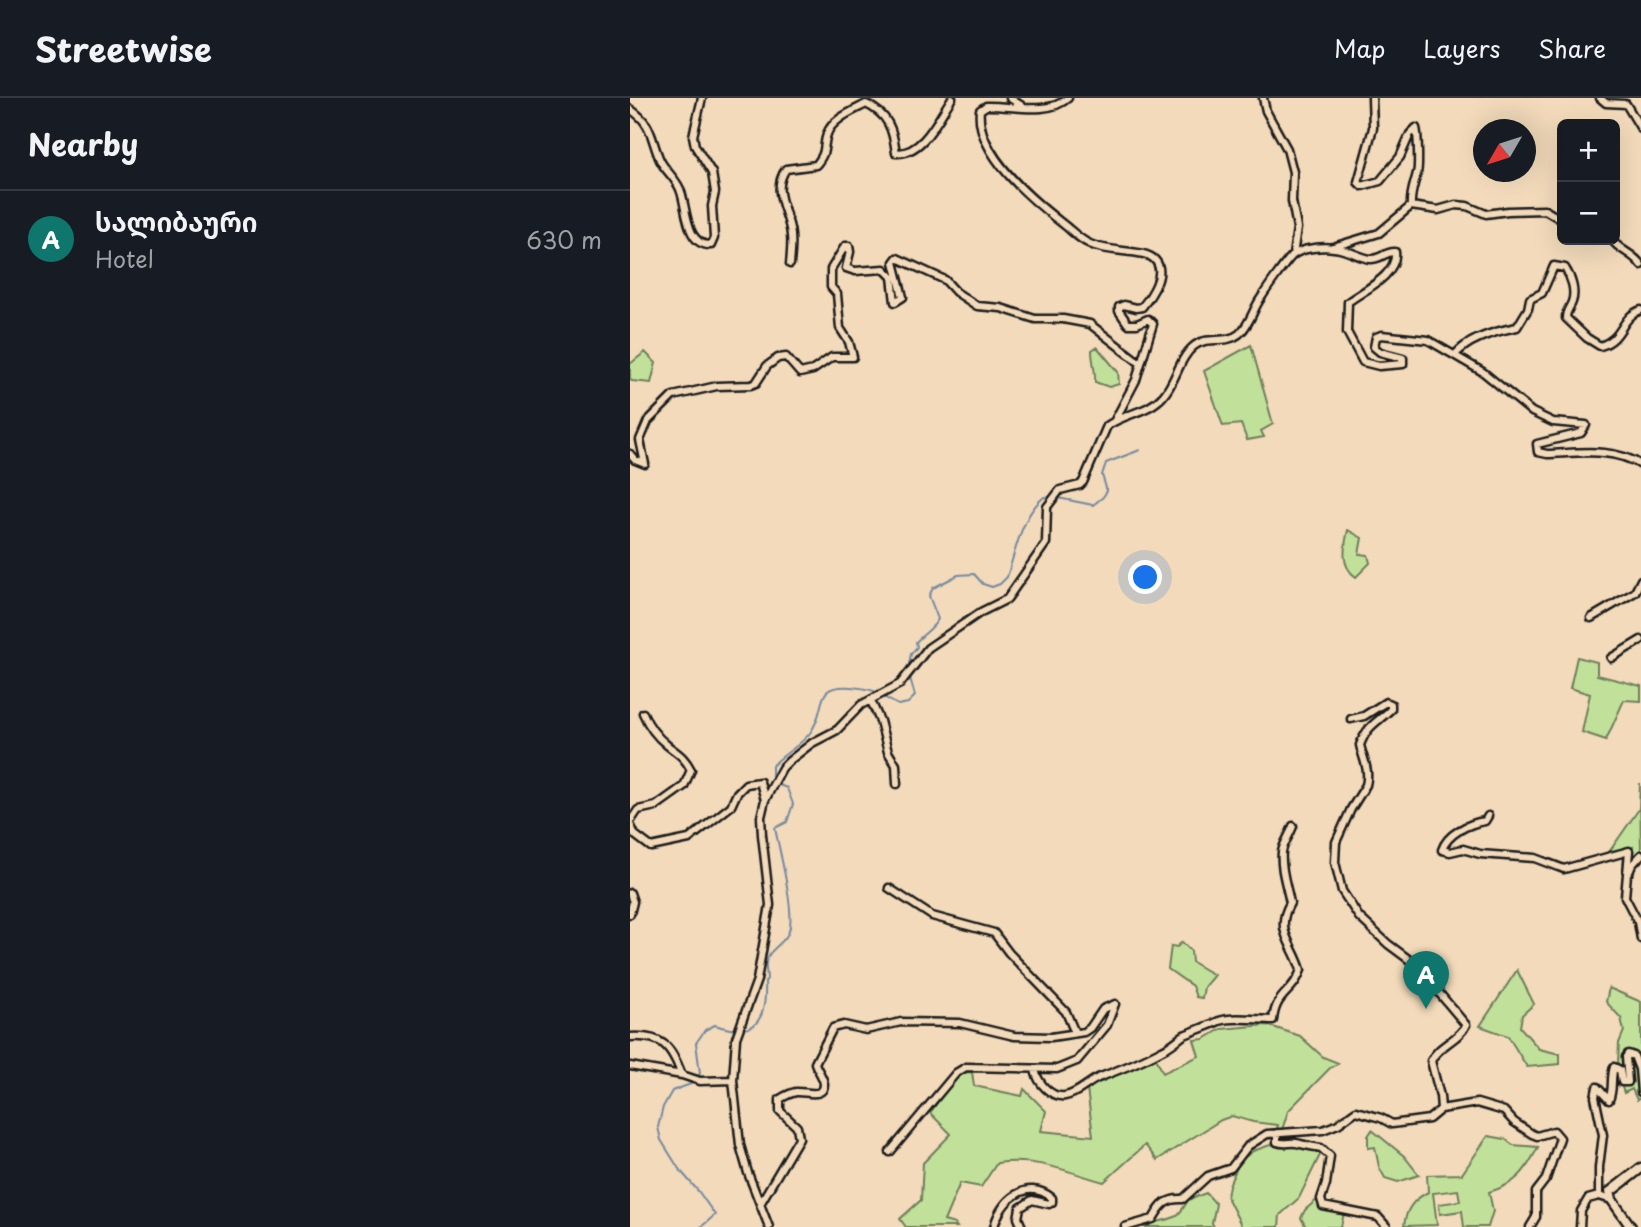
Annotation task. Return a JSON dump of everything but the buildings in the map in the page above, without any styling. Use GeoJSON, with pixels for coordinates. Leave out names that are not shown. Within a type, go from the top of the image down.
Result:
{"type":"FeatureCollection","features":[{"type":"Feature","properties":{"kind":"street"},"geometry":{"type":"LineString","coordinates":[[630,109],[643,118],[650,129],[660,161],[681,189],[690,228],[698,240],[705,245],[711,245],[714,238],[712,205],[715,192],[712,173],[695,146],[693,136],[702,98]]}},
{"type":"Feature","properties":{"kind":"street"},"geometry":{"type":"LineString","coordinates":[[790,264],[792,234],[779,196],[779,178],[786,169],[816,165],[825,153],[827,134],[835,122],[866,104],[880,111],[893,133],[896,153],[907,152],[925,140],[952,98]]}},
{"type":"Feature","properties":{"kind":"street"},"geometry":{"type":"LineString","coordinates":[[1010,98],[1023,107]]}},
{"type":"Feature","properties":{"kind":"street"},"geometry":{"type":"LineString","coordinates":[[1068,98],[1064,102],[1040,108],[990,106],[980,110],[979,114],[986,141],[1006,172],[1032,199],[1087,243],[1111,251],[1143,252],[1160,267],[1159,277],[1142,307],[1119,307],[1128,324],[1137,324],[1148,319],[1153,324],[1136,380],[1115,420]]}},
{"type":"Feature","properties":{"kind":"street"},"geometry":{"type":"LineString","coordinates":[[769,1227],[740,1145],[733,1080],[736,1038],[757,980],[771,905],[762,835],[761,817],[765,800],[782,768],[812,743],[837,730],[861,705],[881,696],[906,676],[928,648],[1010,595],[1046,543],[1046,515],[1050,502],[1060,491],[1083,482],[1107,426],[1115,420],[1147,409],[1163,396],[1195,344],[1205,340],[1222,341],[1236,337],[1242,331],[1259,300],[1293,255],[1297,228],[1292,201],[1293,172],[1287,149],[1266,111],[1263,98]]}},
{"type":"Feature","properties":{"kind":"street"},"geometry":{"type":"LineString","coordinates":[[1372,98],[1373,128],[1359,182],[1362,186],[1380,181],[1400,157],[1410,134],[1416,128],[1418,169],[1409,192],[1411,206]]}},
{"type":"Feature","properties":{"kind":"street"},"geometry":{"type":"LineString","coordinates":[[1600,98],[1606,103],[1626,104],[1641,129]]}},
{"type":"Feature","properties":{"kind":"street"},"geometry":{"type":"LineString","coordinates":[[1293,255],[1309,249],[1333,247],[1379,233],[1411,206],[1438,210],[1457,205],[1467,206],[1486,214],[1545,211],[1557,217]]}},
{"type":"Feature","properties":{"kind":"street"},"geometry":{"type":"LineString","coordinates":[[1616,245],[1633,255],[1641,265]]}},
{"type":"Feature","properties":{"kind":"street"},"geometry":{"type":"LineString","coordinates":[[630,454],[635,460],[645,464],[640,440],[648,421],[673,396],[717,386],[751,385],[756,383],[767,366],[778,358],[786,357],[800,373],[813,370],[832,357],[853,357],[849,342],[840,328],[837,294],[831,287],[831,269],[845,246],[849,246],[850,252],[846,268],[855,271],[884,269],[892,277],[895,302],[903,297],[894,262],[897,258],[945,280],[956,292],[977,306],[1001,308],[1035,318],[1090,324],[1140,363]]}},
{"type":"Feature","properties":{"kind":"street"},"geometry":{"type":"LineString","coordinates":[[1333,247],[1370,259],[1391,251],[1396,253],[1388,270],[1378,282],[1348,302],[1347,332],[1363,362],[1379,366],[1403,364],[1403,358],[1380,352],[1374,347],[1376,337],[1381,335],[1428,340],[1483,372],[1532,412],[1553,422],[1586,425],[1581,433],[1537,444],[1538,452],[1608,453],[1630,457],[1641,465]]}},
{"type":"Feature","properties":{"kind":"street"},"geometry":{"type":"LineString","coordinates":[[1455,355],[1463,346],[1499,331],[1517,327],[1528,309],[1530,299],[1542,293],[1554,267],[1565,268],[1572,279],[1573,301],[1566,311],[1566,318],[1600,346],[1617,336],[1628,316],[1641,310]]}},
{"type":"Feature","properties":{"kind":"street"},"geometry":{"type":"LineString","coordinates":[[1591,618],[1635,592],[1641,580]]}},
{"type":"Feature","properties":{"kind":"street"},"geometry":{"type":"LineString","coordinates":[[1611,659],[1641,640]]}},
{"type":"Feature","properties":{"kind":"street"},"geometry":{"type":"LineString","coordinates":[[871,701],[880,721],[888,752],[896,765],[897,784]]}},
{"type":"Feature","properties":{"kind":"street"},"geometry":{"type":"LineString","coordinates":[[1351,719],[1364,716],[1385,702],[1391,704],[1387,713],[1370,725],[1360,745],[1368,779],[1342,824],[1336,842],[1338,875],[1342,891],[1359,917],[1388,944],[1423,970],[1466,1025],[1461,1034],[1446,1043],[1431,1061],[1441,1109]]}},
{"type":"Feature","properties":{"kind":"street"},"geometry":{"type":"LineString","coordinates":[[643,713],[649,726],[668,746],[680,752],[691,770],[684,786],[656,806],[639,810],[630,823],[635,835],[651,847],[689,839],[731,806],[737,793],[746,784],[760,782],[765,800]]}},
{"type":"Feature","properties":{"kind":"street"},"geometry":{"type":"LineString","coordinates":[[1488,816],[1485,821],[1477,822],[1454,834],[1443,845],[1442,850],[1450,852],[1463,849],[1480,854],[1535,858],[1564,869],[1629,851],[1628,877]]}},
{"type":"Feature","properties":{"kind":"street"},"geometry":{"type":"LineString","coordinates":[[1035,1070],[1037,1079],[1048,1090],[1060,1096],[1067,1096],[1091,1081],[1160,1052],[1186,1034],[1202,1030],[1221,1020],[1273,1020],[1275,1004],[1294,985],[1301,970],[1284,935],[1284,914],[1290,903],[1282,849],[1293,826]]}},
{"type":"Feature","properties":{"kind":"street"},"geometry":{"type":"LineString","coordinates":[[1641,855],[1632,865],[1625,897],[1638,922],[1641,939]]}},
{"type":"Feature","properties":{"kind":"street"},"geometry":{"type":"LineString","coordinates":[[890,888],[932,916],[994,933],[1009,953],[1066,1012],[1075,1033]]}},
{"type":"Feature","properties":{"kind":"street"},"geometry":{"type":"LineString","coordinates":[[630,893],[633,902],[630,914]]}},
{"type":"Feature","properties":{"kind":"street"},"geometry":{"type":"LineString","coordinates":[[760,1203],[799,1138],[797,1127],[780,1111],[780,1099],[796,1092],[815,1094],[821,1091],[824,1086],[823,1079],[815,1063],[834,1028],[844,1025],[866,1030],[901,1022],[960,1023],[1014,1036],[1051,1037],[1090,1028],[1103,1009],[1115,1004],[1107,1025],[1077,1061],[1056,1069],[966,1067],[956,1073],[890,1152]]}},
{"type":"Feature","properties":{"kind":"street"},"geometry":{"type":"LineString","coordinates":[[630,1037],[658,1039],[674,1055],[682,1075]]}},
{"type":"Feature","properties":{"kind":"street"},"geometry":{"type":"LineString","coordinates":[[1599,1196],[1603,1135],[1595,1097],[1597,1087],[1609,1100],[1613,1092],[1610,1079],[1614,1068],[1620,1070],[1622,1082],[1628,1082],[1628,1054],[1634,1056],[1639,1069],[1641,1092]]}},
{"type":"Feature","properties":{"kind":"street"},"geometry":{"type":"LineString","coordinates":[[630,1066],[697,1080],[733,1080]]}},
{"type":"Feature","properties":{"kind":"street"},"geometry":{"type":"LineString","coordinates":[[1125,1227],[1153,1219],[1162,1204],[1172,1198],[1183,1199],[1208,1176],[1231,1168],[1248,1146],[1267,1134],[1323,1130],[1338,1124],[1356,1111],[1392,1124],[1429,1119],[1441,1109],[1477,1103],[1504,1111],[1514,1122],[1537,1136],[1554,1131],[1558,1133],[1560,1138],[1546,1178],[1536,1192],[1536,1217],[1530,1227]]}},
{"type":"Feature","properties":{"kind":"street"},"geometry":{"type":"LineString","coordinates":[[1277,1133],[1277,1142],[1281,1145],[1295,1143],[1304,1147],[1321,1147],[1330,1156],[1321,1199],[1323,1206],[1378,1216],[1387,1227]]}},
{"type":"Feature","properties":{"kind":"street"},"geometry":{"type":"LineString","coordinates":[[1631,1227],[1612,1200],[1610,1192],[1641,1168]]}},
{"type":"Feature","properties":{"kind":"street"},"geometry":{"type":"LineString","coordinates":[[994,1227],[1004,1203],[1017,1193],[1036,1190],[1052,1198],[1049,1203],[1032,1200],[1020,1208],[1018,1218],[1022,1227]]}},
{"type":"Feature","properties":{"kind":"street"},"geometry":{"type":"LineString","coordinates":[[1580,1227],[1581,1211],[1588,1199],[1599,1196],[1612,1200]]}},
{"type":"Feature","properties":{"kind":"green space"},"geometry":{"type":"Polygon","coordinates":[[[1251,345],[1273,424],[1261,431],[1264,437],[1247,440],[1241,424],[1223,426],[1204,371],[1251,345]]]}},
{"type":"Feature","properties":{"kind":"green space"},"geometry":{"type":"Polygon","coordinates":[[[1097,347],[1118,372],[1119,384],[1109,387],[1095,382],[1092,350],[1097,347]]]}},
{"type":"Feature","properties":{"kind":"green space"},"geometry":{"type":"Polygon","coordinates":[[[645,352],[656,363],[651,383],[632,381],[630,364],[645,352]]]}},
{"type":"Feature","properties":{"kind":"green space"},"geometry":{"type":"Polygon","coordinates":[[[1348,530],[1362,538],[1359,554],[1368,555],[1370,563],[1356,577],[1345,562],[1348,530]]]}},
{"type":"Feature","properties":{"kind":"green space"},"geometry":{"type":"Polygon","coordinates":[[[1577,657],[1597,662],[1597,675],[1641,686],[1641,701],[1624,700],[1606,740],[1582,732],[1590,694],[1570,688],[1577,657]]]}},
{"type":"Feature","properties":{"kind":"green space"},"geometry":{"type":"Polygon","coordinates":[[[1640,783],[1641,853],[1631,864],[1633,847],[1607,855],[1639,809],[1640,783]]]}},
{"type":"Feature","properties":{"kind":"green space"},"geometry":{"type":"Polygon","coordinates":[[[1182,942],[1191,951],[1192,962],[1214,975],[1204,987],[1202,998],[1196,997],[1192,986],[1168,969],[1171,946],[1177,947],[1182,942]]]}},
{"type":"Feature","properties":{"kind":"green space"},"geometry":{"type":"Polygon","coordinates":[[[1517,970],[1534,1004],[1522,1015],[1520,1027],[1539,1049],[1560,1054],[1560,1064],[1527,1067],[1508,1036],[1480,1026],[1517,970]]]}},
{"type":"Feature","properties":{"kind":"green space"},"geometry":{"type":"Polygon","coordinates":[[[1609,988],[1641,1002],[1641,1098],[1637,1100],[1632,1089],[1624,1093],[1618,1075],[1619,1043],[1624,1031],[1621,1018],[1606,1002],[1609,988]]]}},
{"type":"Feature","properties":{"kind":"green space"},"geometry":{"type":"Polygon","coordinates":[[[1267,1025],[1300,1036],[1323,1057],[1338,1063],[1288,1111],[1282,1130],[1277,1129],[1278,1125],[1232,1116],[1221,1120],[1157,1160],[1145,1145],[1104,1182],[1038,1164],[997,1163],[981,1187],[960,1183],[944,1221],[957,1227],[906,1227],[900,1219],[921,1200],[923,1163],[951,1134],[930,1113],[959,1073],[972,1072],[974,1086],[1022,1096],[1024,1089],[1046,1111],[1041,1131],[1093,1136],[1087,1089],[1092,1083],[1155,1056],[1163,1073],[1199,1056],[1194,1040],[1204,1039],[1221,1029],[1267,1025]]]}},
{"type":"Feature","properties":{"kind":"green space"},"geometry":{"type":"Polygon","coordinates":[[[1372,1130],[1404,1156],[1419,1175],[1398,1182],[1385,1178],[1379,1167],[1375,1147],[1368,1148],[1368,1136],[1372,1130]]]}},
{"type":"Feature","properties":{"kind":"green space"},"geometry":{"type":"Polygon","coordinates":[[[1488,1136],[1505,1139],[1513,1145],[1538,1147],[1519,1176],[1489,1192],[1493,1211],[1488,1227],[1464,1227],[1462,1211],[1440,1214],[1439,1204],[1460,1201],[1458,1190],[1433,1193],[1437,1225],[1404,1226],[1411,1206],[1428,1192],[1427,1175],[1462,1174],[1488,1136]]]}},
{"type":"Feature","properties":{"kind":"green space"},"geometry":{"type":"Polygon","coordinates":[[[1276,1143],[1320,1149],[1320,1155],[1299,1198],[1280,1215],[1279,1227],[1242,1227],[1227,1197],[1229,1185],[1240,1161],[1253,1151],[1276,1143]]]}},
{"type":"Feature","properties":{"kind":"green space"},"geometry":{"type":"Polygon","coordinates":[[[1206,1193],[1216,1204],[1212,1223],[1214,1227],[1143,1227],[1174,1217],[1188,1200],[1206,1193]]]}},
{"type":"Feature","properties":{"kind":"green space"},"geometry":{"type":"Polygon","coordinates":[[[1319,1198],[1322,1208],[1344,1213],[1341,1227],[1306,1227],[1301,1218],[1305,1210],[1319,1198]]]}},
{"type":"Feature","properties":{"kind":"waterway"},"geometry":{"type":"LineString","coordinates":[[1058,498],[1093,505],[1107,491],[1102,475],[1106,463],[1140,450]]}},
{"type":"Feature","properties":{"kind":"waterway"},"geometry":{"type":"LineString","coordinates":[[908,669],[911,654],[917,647],[916,642],[938,619],[929,596],[933,588],[958,575],[974,574],[983,584],[992,587],[1000,584],[1007,577],[1020,534],[1030,514],[1044,497],[1053,498]]}},
{"type":"Feature","properties":{"kind":"waterway"},"geometry":{"type":"LineString","coordinates":[[882,696],[898,705],[908,703],[915,696],[909,674]]}},
{"type":"Feature","properties":{"kind":"waterway"},"geometry":{"type":"LineString","coordinates":[[772,781],[772,766],[810,733],[816,723],[825,693],[839,687],[868,689],[878,693]]}},
{"type":"Feature","properties":{"kind":"waterway"},"geometry":{"type":"LineString","coordinates":[[698,1077],[700,1073],[696,1043],[705,1030],[715,1025],[740,1030],[749,1028],[761,1016],[767,979],[766,962],[771,952],[789,932],[788,892],[775,828],[787,822],[793,804],[787,788],[776,784]]}},
{"type":"Feature","properties":{"kind":"waterway"},"geometry":{"type":"LineString","coordinates":[[696,1082],[672,1091],[663,1107],[658,1127],[661,1140],[679,1169],[715,1215],[701,1227]]}},
{"type":"Feature","properties":{"kind":"place","name":"სალიბაური"},"geometry":{"type":"Point","coordinates":[1426,1009]}}]}
